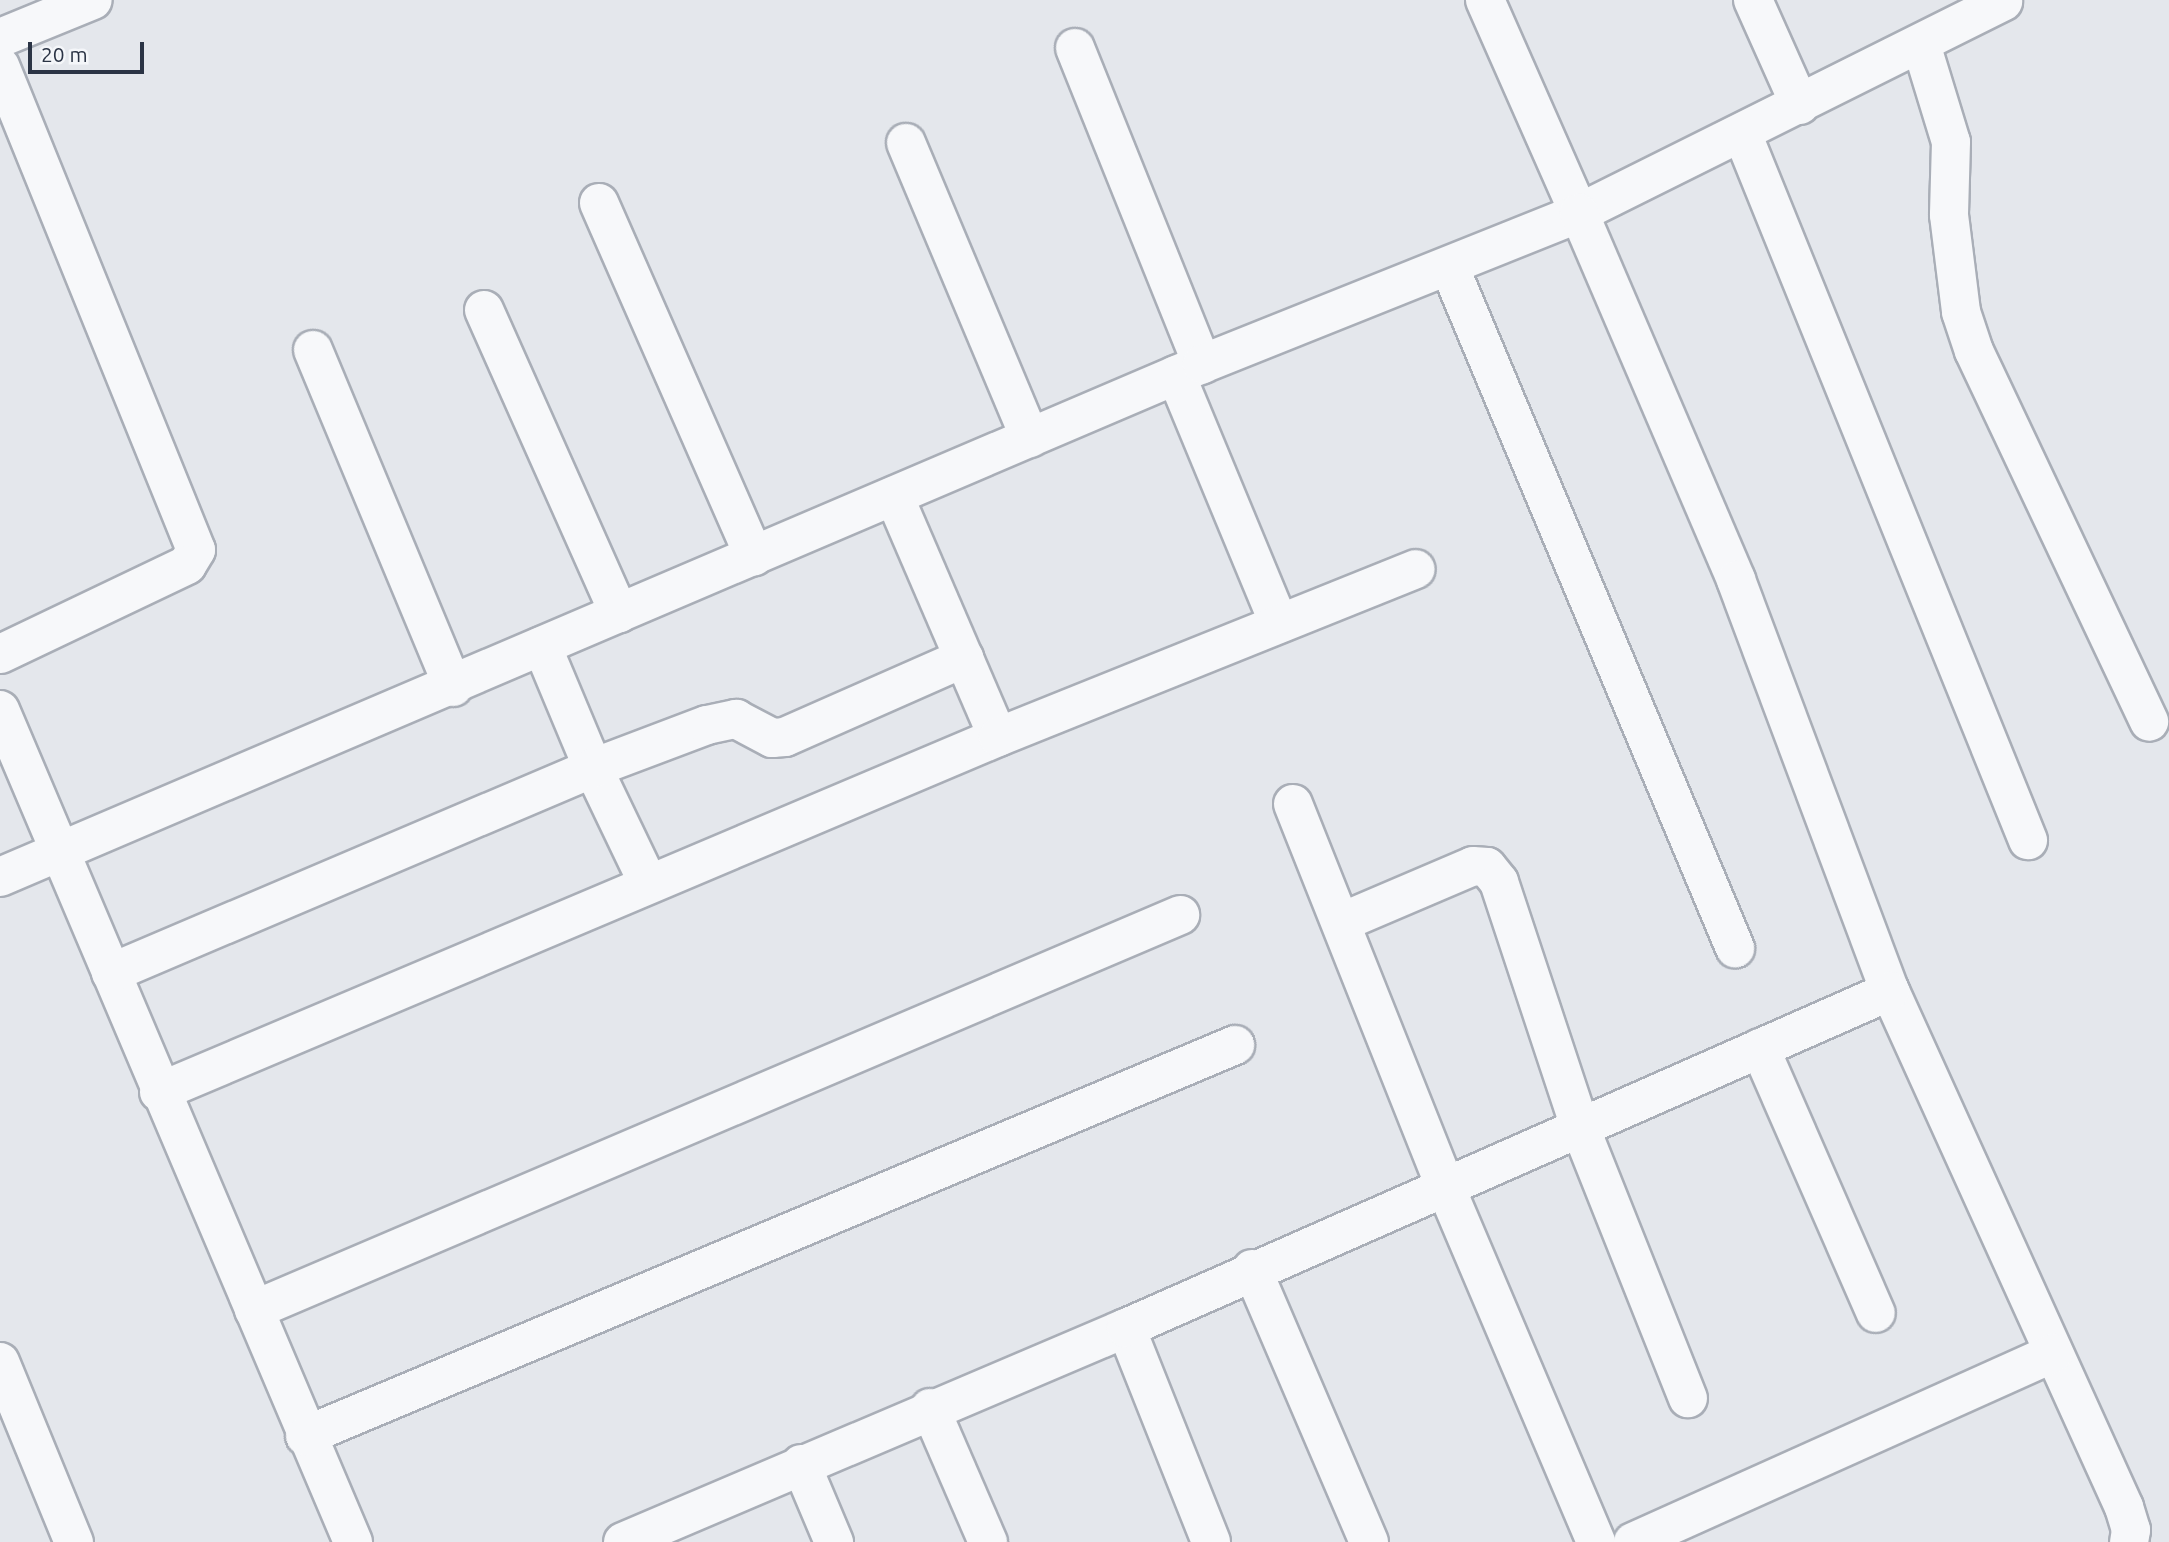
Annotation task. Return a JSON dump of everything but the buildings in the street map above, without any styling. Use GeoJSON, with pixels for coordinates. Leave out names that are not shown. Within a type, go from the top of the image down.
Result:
{"type":"FeatureCollection","features":[{"type":"Feature","properties":{"kind":"street"},"geometry":{"type":"LineString","coordinates":[[0,37],[93,0]]}},
{"type":"Feature","properties":{"kind":"street"},"geometry":{"type":"LineString","coordinates":[[1485,0],[1580,213],[1736,580],[1890,991],[2124,1507],[2131,1530],[2129,1542]]}},
{"type":"Feature","properties":{"kind":"street"},"geometry":{"type":"LineString","coordinates":[[1754,0],[1800,105]]}},
{"type":"Feature","properties":{"kind":"street"},"geometry":{"type":"LineString","coordinates":[[0,877],[453,687],[542,646],[1189,370],[1580,213],[2003,1]]}},
{"type":"Feature","properties":{"kind":"street"},"geometry":{"type":"LineString","coordinates":[[1921,44],[1951,142],[1951,254],[1970,338],[2149,722]]}},
{"type":"Feature","properties":{"kind":"street"},"geometry":{"type":"LineString","coordinates":[[1075,48],[1279,624]]}},
{"type":"Feature","properties":{"kind":"street"},"geometry":{"type":"LineString","coordinates":[[0,66],[196,550],[187,565],[0,654]]}},
{"type":"Feature","properties":{"kind":"street"},"geometry":{"type":"LineString","coordinates":[[1742,133],[2028,840]]}},
{"type":"Feature","properties":{"kind":"street"},"geometry":{"type":"LineString","coordinates":[[906,143],[1030,438]]}},
{"type":"Feature","properties":{"kind":"street"},"geometry":{"type":"LineString","coordinates":[[599,203],[754,556]]}},
{"type":"Feature","properties":{"kind":"street"},"geometry":{"type":"LineString","coordinates":[[1450,266],[1735,948]]}},
{"type":"Feature","properties":{"kind":"street"},"geometry":{"type":"LineString","coordinates":[[484,310],[619,613]]}},
{"type":"Feature","properties":{"kind":"street"},"geometry":{"type":"LineString","coordinates":[[313,350],[453,687]]}},
{"type":"Feature","properties":{"kind":"street"},"geometry":{"type":"LineString","coordinates":[[894,496],[998,737]]}},
{"type":"Feature","properties":{"kind":"street"},"geometry":{"type":"LineString","coordinates":[[159,1092],[998,737],[1416,569]]}},
{"type":"Feature","properties":{"kind":"street"},"geometry":{"type":"LineString","coordinates":[[542,646],[593,768],[649,883]]}},
{"type":"Feature","properties":{"kind":"street"},"geometry":{"type":"LineString","coordinates":[[111,973],[593,768],[725,719],[748,724],[772,738],[785,737],[964,658]]}},
{"type":"Feature","properties":{"kind":"street"},"geometry":{"type":"LineString","coordinates":[[0,710],[159,1092],[254,1310],[305,1436],[353,1542]]}},
{"type":"Feature","properties":{"kind":"street"},"geometry":{"type":"LineString","coordinates":[[1293,804],[1445,1186],[1595,1542]]}},
{"type":"Feature","properties":{"kind":"street"},"geometry":{"type":"LineString","coordinates":[[1342,922],[1455,871],[1487,867],[1499,882],[1580,1127],[1688,1398]]}},
{"type":"Feature","properties":{"kind":"street"},"geometry":{"type":"LineString","coordinates":[[254,1310],[1180,915]]}},
{"type":"Feature","properties":{"kind":"street"},"geometry":{"type":"LineString","coordinates":[[624,1542],[930,1408],[1126,1328],[1252,1269],[1890,991]]}},
{"type":"Feature","properties":{"kind":"street"},"geometry":{"type":"LineString","coordinates":[[305,1436],[1235,1045]]}},
{"type":"Feature","properties":{"kind":"street"},"geometry":{"type":"LineString","coordinates":[[1760,1048],[1876,1313]]}},
{"type":"Feature","properties":{"kind":"street"},"geometry":{"type":"LineString","coordinates":[[1252,1269],[1369,1542]]}},
{"type":"Feature","properties":{"kind":"street"},"geometry":{"type":"LineString","coordinates":[[1126,1328],[1211,1542]]}},
{"type":"Feature","properties":{"kind":"street"},"geometry":{"type":"LineString","coordinates":[[1633,1542],[2054,1353]]}},
{"type":"Feature","properties":{"kind":"street"},"geometry":{"type":"LineString","coordinates":[[0,1362],[74,1542]]}},
{"type":"Feature","properties":{"kind":"street"},"geometry":{"type":"LineString","coordinates":[[930,1408],[988,1542]]}},
{"type":"Feature","properties":{"kind":"street"},"geometry":{"type":"LineString","coordinates":[[801,1464],[834,1542]]}}]}
